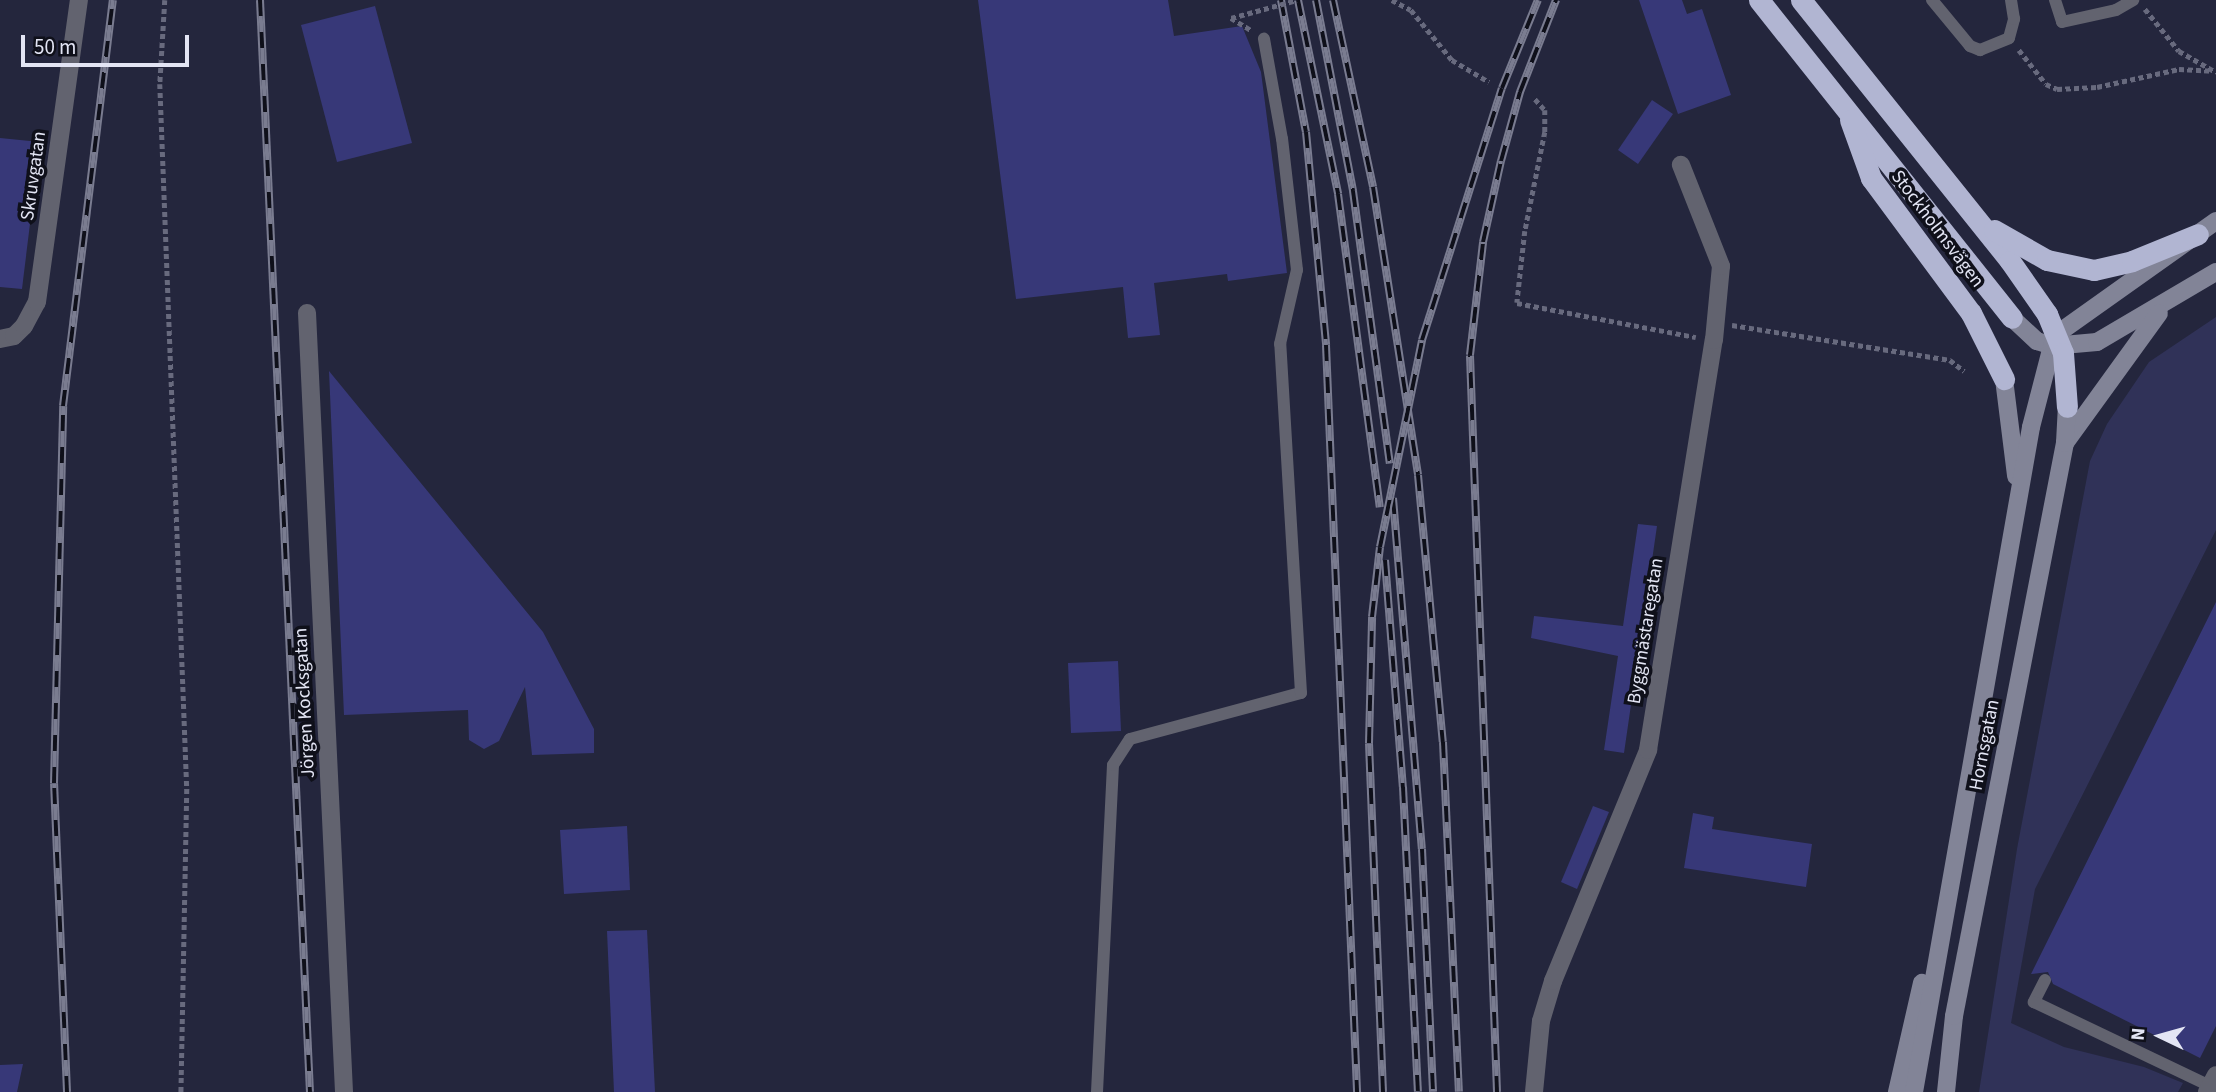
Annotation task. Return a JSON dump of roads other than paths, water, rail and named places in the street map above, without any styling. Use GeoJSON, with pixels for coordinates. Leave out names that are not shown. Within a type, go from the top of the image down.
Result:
{"type":"FeatureCollection","features":[{"type":"Feature","properties":{"kind":"highway","name":"Stockholmsvägen"},"geometry":{"type":"LineString","coordinates":[[1759,0],[1843,102],[2012,318]]}},
{"type":"Feature","properties":{"kind":"highway","name":"Stockholmsvägen"},"geometry":{"type":"LineString","coordinates":[[1801,0],[1957,194]]}},
{"type":"Feature","properties":{"kind":"highway","name":"Stockholmsvägen"},"geometry":{"type":"LineString","coordinates":[[1843,102],[1871,178],[1971,313],[2004,379]]}},
{"type":"Feature","properties":{"kind":"highway"},"geometry":{"type":"LineString","coordinates":[[1957,194],[2022,250],[2082,270],[2132,261],[2198,234]]}},
{"type":"Feature","properties":{"kind":"highway"},"geometry":{"type":"LineString","coordinates":[[1957,194],[2010,261],[2057,342],[2067,407]]}},
{"type":"Feature","properties":{"kind":"main road"},"geometry":{"type":"LineString","coordinates":[[2057,342],[2216,221]]}},
{"type":"Feature","properties":{"kind":"main road"},"geometry":{"type":"LineString","coordinates":[[2012,318],[2037,341],[2097,342],[2163,306],[2216,272]]}},
{"type":"Feature","properties":{"kind":"main road"},"geometry":{"type":"LineString","coordinates":[[2065,443],[2163,306]]}},
{"type":"Feature","properties":{"kind":"main road","name":"Hornsgatan"},"geometry":{"type":"LineString","coordinates":[[1914,1092],[2031,426],[2057,342]]}},
{"type":"Feature","properties":{"kind":"main road","name":"Hornsgatan"},"geometry":{"type":"LineString","coordinates":[[2004,379],[2019,502]]}},
{"type":"Feature","properties":{"kind":"main road","name":"Hornsgatan"},"geometry":{"type":"LineString","coordinates":[[1945,1092],[1959,992],[2065,443],[2067,407]]}},
{"type":"Feature","properties":{"kind":"main road"},"geometry":{"type":"LineString","coordinates":[[1897,1092],[1916,1003],[1947,914]]}},
{"type":"Feature","properties":{"kind":"street","name":"Skruvgatan"},"geometry":{"type":"LineString","coordinates":[[0,339],[14,336],[24,326],[37,302],[79,0]]}},
{"type":"Feature","properties":{"kind":"street","name":"Byggmästaregatan"},"geometry":{"type":"LineString","coordinates":[[1535,1092],[1541,1021],[1553,981],[1648,750],[1716,331],[1721,267],[1682,166]]}},
{"type":"Feature","properties":{"kind":"street","name":"Jörgen Kocksgatan"},"geometry":{"type":"LineString","coordinates":[[307,313],[344,1092]]}},
{"type":"Feature","properties":{"kind":"lane"},"geometry":{"type":"LineString","coordinates":[[1932,0],[1970,46],[1989,49],[2009,38],[2014,19],[2011,0]]}},
{"type":"Feature","properties":{"kind":"lane"},"geometry":{"type":"LineString","coordinates":[[2055,0],[2062,22],[2116,9],[2135,0]]}},
{"type":"Feature","properties":{"kind":"lane"},"geometry":{"type":"LineString","coordinates":[[1097,1092],[1113,765],[1130,739],[1301,693],[1280,344],[1297,271],[1282,139],[1264,39]]}},
{"type":"Feature","properties":{"kind":"lane"},"geometry":{"type":"LineString","coordinates":[[2193,288],[2216,284]]}},
{"type":"Feature","properties":{"kind":"lane"},"geometry":{"type":"LineString","coordinates":[[2045,980],[2034,1002],[2212,1086]]}},
{"type":"Feature","properties":{"kind":"railway"},"geometry":{"type":"LineString","coordinates":[[67,1092],[54,783],[63,406],[113,0]]}},
{"type":"Feature","properties":{"kind":"railway"},"geometry":{"type":"LineString","coordinates":[[260,0],[310,1092]]}},
{"type":"Feature","properties":{"kind":"railway"},"geometry":{"type":"LineString","coordinates":[[1281,0],[1306,132],[1326,345],[1357,1092]]}},
{"type":"Feature","properties":{"kind":"railway"},"geometry":{"type":"LineString","coordinates":[[1298,0],[1338,194],[1380,507]]}},
{"type":"Feature","properties":{"kind":"railway"},"geometry":{"type":"LineString","coordinates":[[1316,0],[1353,191],[1390,463]]}},
{"type":"Feature","properties":{"kind":"railway"},"geometry":{"type":"LineString","coordinates":[[1333,0],[1373,187],[1418,475],[1443,742],[1459,1092]]}},
{"type":"Feature","properties":{"kind":"railway"},"geometry":{"type":"LineString","coordinates":[[1383,1092],[1369,743],[1372,617],[1380,547],[1422,340],[1502,88],[1538,0]]}},
{"type":"Feature","properties":{"kind":"railway"},"geometry":{"type":"LineString","coordinates":[[1497,1092],[1470,355],[1483,242],[1501,161],[1520,92],[1556,0]]}},
{"type":"Feature","properties":{"kind":"railway"},"geometry":{"type":"LineString","coordinates":[[1393,498],[1422,849],[1433,1092]]}},
{"type":"Feature","properties":{"kind":"railway"},"geometry":{"type":"LineString","coordinates":[[1385,560],[1403,787],[1418,1092]]}}]}
